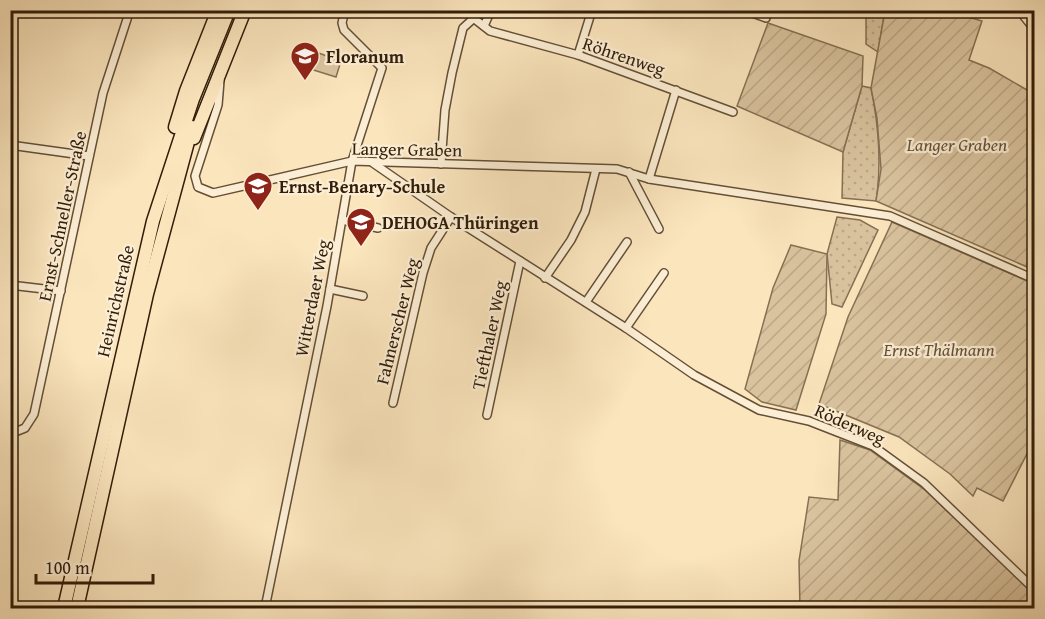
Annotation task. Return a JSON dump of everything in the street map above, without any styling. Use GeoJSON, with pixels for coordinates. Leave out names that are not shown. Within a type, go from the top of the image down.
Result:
{"type":"FeatureCollection","features":[{"type":"Feature","properties":{"kind":"highway"},"geometry":{"type":"LineString","coordinates":[[173,173],[165,160],[186,91],[218,10]]}},
{"type":"Feature","properties":{"kind":"highway","name":"Heinrichstraße"},"geometry":{"type":"LineString","coordinates":[[64,609],[133,304],[173,173],[229,10]]}},
{"type":"Feature","properties":{"kind":"highway","name":"Heinrichstraße"},"geometry":{"type":"LineString","coordinates":[[77,609],[173,173],[234,10]]}},
{"type":"Feature","properties":{"kind":"highway"},"geometry":{"type":"LineString","coordinates":[[173,173],[220,75],[245,10]]}},
{"type":"Feature","properties":{"kind":"street","name":"Ernst-Schneller-Straße"},"geometry":{"type":"LineString","coordinates":[[10,434],[25,428],[34,414],[103,93],[130,10]]}},
{"type":"Feature","properties":{"kind":"street","name":"Witterdaer Weg"},"geometry":{"type":"LineString","coordinates":[[265,609],[330,289],[352,161],[382,68],[344,30],[342,23],[345,10]]}},
{"type":"Feature","properties":{"kind":"street","name":"Röhrenweg"},"geometry":{"type":"LineString","coordinates":[[463,10],[490,31],[578,55],[734,112]]}},
{"type":"Feature","properties":{"kind":"street"},"geometry":{"type":"LineString","coordinates":[[484,26],[491,10]]}},
{"type":"Feature","properties":{"kind":"street"},"geometry":{"type":"LineString","coordinates":[[578,55],[592,10]]}},
{"type":"Feature","properties":{"kind":"street"},"geometry":{"type":"LineString","coordinates":[[744,10],[767,14]]}},
{"type":"Feature","properties":{"kind":"street"},"geometry":{"type":"LineString","coordinates":[[1019,10],[1035,29]]}},
{"type":"Feature","properties":{"kind":"street"},"geometry":{"type":"LineString","coordinates":[[441,164],[445,110],[452,73],[463,28],[474,18]]}},
{"type":"Feature","properties":{"kind":"street","name":"Langer Graben"},"geometry":{"type":"LineString","coordinates":[[220,75],[218,105],[195,176],[198,187],[205,191],[222,190],[352,161],[629,172],[649,179],[890,216],[1035,279]]}},
{"type":"Feature","properties":{"kind":"street","name":"Röhrenweg"},"geometry":{"type":"LineString","coordinates":[[649,179],[676,90]]}},
{"type":"Feature","properties":{"kind":"street"},"geometry":{"type":"LineString","coordinates":[[10,146],[89,156]]}},
{"type":"Feature","properties":{"kind":"street","name":"Röderweg"},"geometry":{"type":"LineString","coordinates":[[374,163],[451,217],[626,328],[694,375],[759,410],[809,421],[873,446],[924,483],[1035,589]]}},
{"type":"Feature","properties":{"kind":"street"},"geometry":{"type":"LineString","coordinates":[[545,278],[571,240],[585,212],[596,169]]}},
{"type":"Feature","properties":{"kind":"street"},"geometry":{"type":"LineString","coordinates":[[629,172],[659,229]]}},
{"type":"Feature","properties":{"kind":"street","name":"Fahnerscher Weg"},"geometry":{"type":"LineString","coordinates":[[393,403],[423,273],[432,248],[451,217]]}},
{"type":"Feature","properties":{"kind":"street"},"geometry":{"type":"LineString","coordinates":[[342,220],[378,228]]}},
{"type":"Feature","properties":{"kind":"street"},"geometry":{"type":"LineString","coordinates":[[586,302],[627,242]]}},
{"type":"Feature","properties":{"kind":"street","name":"Tiefthaler Weg"},"geometry":{"type":"LineString","coordinates":[[487,415],[520,261]]}},
{"type":"Feature","properties":{"kind":"street"},"geometry":{"type":"LineString","coordinates":[[626,328],[664,273]]}},
{"type":"Feature","properties":{"kind":"street"},"geometry":{"type":"LineString","coordinates":[[10,285],[61,291]]}},
{"type":"Feature","properties":{"kind":"street"},"geometry":{"type":"LineString","coordinates":[[330,289],[363,296]]}},
{"type":"Feature","properties":{"kind":"green space"},"geometry":{"type":"Polygon","coordinates":[[[866,11],[885,11],[878,52],[866,44],[866,11]]]}},
{"type":"Feature","properties":{"kind":"green space","name":"Langer Graben"},"geometry":{"type":"Polygon","coordinates":[[[885,11],[948,11],[982,21],[969,60],[989,68],[1034,94],[1034,270],[876,201],[881,169],[877,118],[871,88],[885,11]]]}},
{"type":"Feature","properties":{"kind":"green space"},"geometry":{"type":"Polygon","coordinates":[[[768,23],[863,56],[862,86],[843,152],[737,106],[768,23]]]}},
{"type":"Feature","properties":{"kind":"green space"},"geometry":{"type":"Polygon","coordinates":[[[313,51],[341,61],[336,77],[307,68],[313,51]]]}},
{"type":"Feature","properties":{"kind":"green space"},"geometry":{"type":"Polygon","coordinates":[[[862,86],[871,88],[876,117],[879,159],[876,201],[842,198],[843,152],[862,86]]]}},
{"type":"Feature","properties":{"kind":"green space"},"geometry":{"type":"Polygon","coordinates":[[[837,217],[860,220],[878,230],[842,307],[832,304],[827,254],[837,217]]]}},
{"type":"Feature","properties":{"kind":"green space","name":"Ernst Thälmann"},"geometry":{"type":"Polygon","coordinates":[[[892,222],[1034,284],[1034,444],[1003,501],[977,488],[973,496],[950,474],[899,437],[819,404],[848,317],[892,222]]]}},
{"type":"Feature","properties":{"kind":"green space"},"geometry":{"type":"Polygon","coordinates":[[[791,245],[827,254],[826,314],[796,410],[762,402],[745,389],[773,288],[791,245]]]}},
{"type":"Feature","properties":{"kind":"green space"},"geometry":{"type":"Polygon","coordinates":[[[840,440],[870,450],[925,490],[1034,593],[1034,608],[800,608],[799,561],[809,497],[838,500],[840,440]]]}},
{"type":"Feature","properties":{"kind":"place","name":"Floranum"},"geometry":{"type":"Point","coordinates":[305,82]}},
{"type":"Feature","properties":{"kind":"place","name":"Ernst-Benary-Schule"},"geometry":{"type":"Point","coordinates":[258,212]}},
{"type":"Feature","properties":{"kind":"place","name":"DEHOGA Thüringen"},"geometry":{"type":"Point","coordinates":[361,248]}}]}
